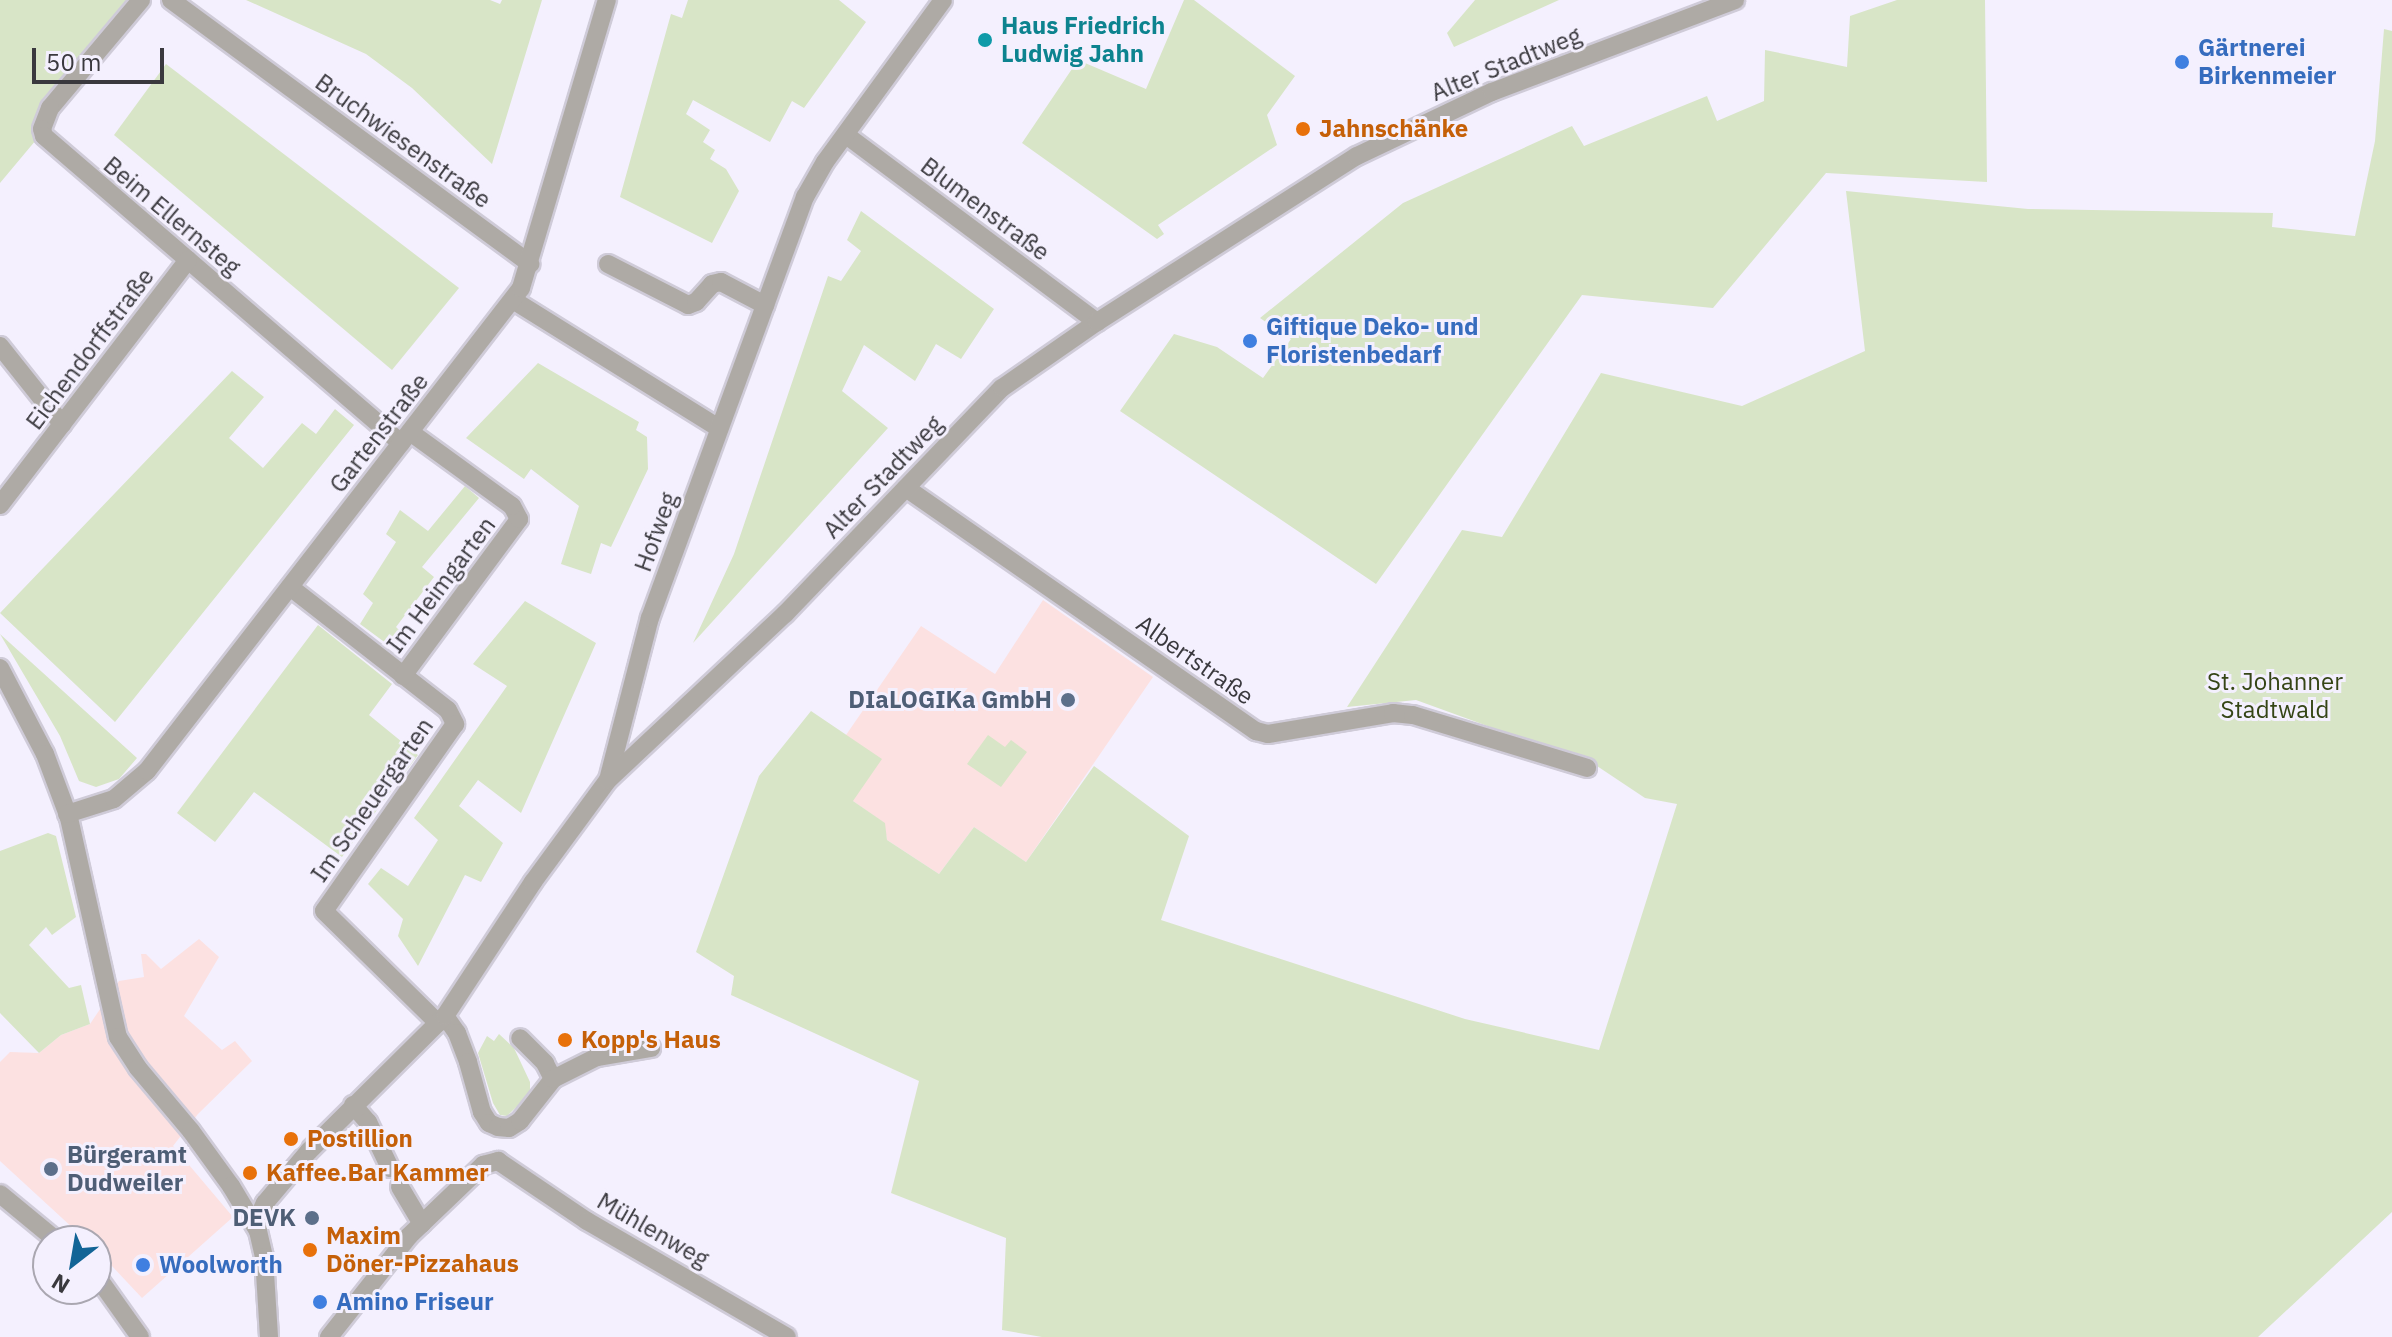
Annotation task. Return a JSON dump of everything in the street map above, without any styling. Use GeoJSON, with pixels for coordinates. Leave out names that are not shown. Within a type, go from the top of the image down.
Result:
{"type":"FeatureCollection","features":[{"type":"Feature","properties":{"kind":"street","name":"Beim Ellernsteg"},"geometry":{"type":"LineString","coordinates":[[141,0],[50,108],[42,129],[49,144],[406,438]]}},
{"type":"Feature","properties":{"kind":"street","name":"Bruchwiesenstraße"},"geometry":{"type":"LineString","coordinates":[[171,0],[530,264]]}},
{"type":"Feature","properties":{"kind":"street","name":"Gartenstraße"},"geometry":{"type":"LineString","coordinates":[[67,814],[114,799],[139,780],[513,300],[530,264],[607,0]]}},
{"type":"Feature","properties":{"kind":"street","name":"Hofweg"},"geometry":{"type":"LineString","coordinates":[[608,780],[650,618],[805,197],[943,0]]}},
{"type":"Feature","properties":{"kind":"street","name":"Alter Stadtweg"},"geometry":{"type":"LineString","coordinates":[[255,1225],[277,1187],[353,1105],[442,1019],[533,882],[608,780],[751,647],[1002,388],[1097,322],[1357,156],[1492,92],[1735,0]]}},
{"type":"Feature","properties":{"kind":"street","name":"Blumenstraße"},"geometry":{"type":"LineString","coordinates":[[846,135],[1097,322]]}},
{"type":"Feature","properties":{"kind":"street","name":"Eichendorffstraße"},"geometry":{"type":"LineString","coordinates":[[0,505],[188,260]]}},
{"type":"Feature","properties":{"kind":"street"},"geometry":{"type":"LineString","coordinates":[[608,264],[688,305],[696,302],[712,284],[721,282],[765,305]]}},
{"type":"Feature","properties":{"kind":"street"},"geometry":{"type":"LineString","coordinates":[[513,300],[719,428]]}},
{"type":"Feature","properties":{"kind":"street"},"geometry":{"type":"LineString","coordinates":[[0,346],[62,424]]}},
{"type":"Feature","properties":{"kind":"street","name":"Im Heimgarten"},"geometry":{"type":"LineString","coordinates":[[403,676],[519,519],[512,506],[406,438]]}},
{"type":"Feature","properties":{"kind":"street","name":"Albertstraße"},"geometry":{"type":"LineString","coordinates":[[906,488],[1256,731],[1268,734],[1393,713],[1413,715],[1587,768]]}},
{"type":"Feature","properties":{"kind":"street","name":"Im Scheuergarten"},"geometry":{"type":"LineString","coordinates":[[290,587],[448,710],[455,724],[324,911],[442,1019]]}},
{"type":"Feature","properties":{"kind":"street"},"geometry":{"type":"LineString","coordinates":[[0,668],[45,754],[67,814],[118,1037],[138,1068],[191,1131],[255,1225],[264,1257],[269,1337]]}},
{"type":"Feature","properties":{"kind":"street"},"geometry":{"type":"LineString","coordinates":[[0,682],[23,711]]}},
{"type":"Feature","properties":{"kind":"street"},"geometry":{"type":"LineString","coordinates":[[442,1019],[457,1033],[482,1112],[489,1123],[509,1128],[520,1121],[553,1079],[597,1057],[651,1048]]}},
{"type":"Feature","properties":{"kind":"street"},"geometry":{"type":"LineString","coordinates":[[520,1038],[545,1063],[553,1079]]}},
{"type":"Feature","properties":{"kind":"street"},"geometry":{"type":"LineString","coordinates":[[353,1105],[368,1122],[390,1168]]}},
{"type":"Feature","properties":{"kind":"street","name":"Mühlenweg"},"geometry":{"type":"LineString","coordinates":[[422,1224],[483,1165],[498,1161],[587,1221],[787,1337]]}},
{"type":"Feature","properties":{"kind":"street"},"geometry":{"type":"LineString","coordinates":[[316,1336],[328,1337],[422,1224],[400,1187]]}},
{"type":"Feature","properties":{"kind":"street"},"geometry":{"type":"LineString","coordinates":[[0,1194],[38,1225]]}},
{"type":"Feature","properties":{"kind":"street"},"geometry":{"type":"LineString","coordinates":[[112,1296],[140,1337]]}},
{"type":"Feature","properties":{"kind":"shaded area"},"geometry":{"type":"Polygon","coordinates":[[[1043,600],[1153,677],[1026,862],[974,827],[939,874],[887,840],[884,823],[853,801],[846,735],[921,626],[995,674],[1043,600]]]}},
{"type":"Feature","properties":{"kind":"shaded area"},"geometry":{"type":"Polygon","coordinates":[[[199,939],[219,957],[184,1016],[222,1050],[235,1041],[252,1061],[198,1114],[173,1146],[233,1217],[142,1298],[112,1266],[112,1225],[70,1225],[0,1161],[0,1062],[10,1052],[39,1053],[61,1035],[90,1024],[119,981],[144,977],[141,954],[146,954],[161,969],[199,939]]]}},
{"type":"Feature","properties":{"kind":"green space"},"geometry":{"type":"Polygon","coordinates":[[[0,0],[132,0],[42,107],[33,127],[36,140],[0,183],[0,0]]]}},
{"type":"Feature","properties":{"kind":"green space"},"geometry":{"type":"Polygon","coordinates":[[[246,0],[490,0],[500,4],[502,0],[542,0],[492,164],[412,88],[366,54],[246,0]]]}},
{"type":"Feature","properties":{"kind":"green space"},"geometry":{"type":"Polygon","coordinates":[[[688,0],[839,0],[866,22],[804,108],[792,101],[770,142],[693,100],[686,114],[710,130],[703,142],[715,150],[710,159],[726,169],[739,191],[712,243],[620,197],[671,14],[682,18],[688,0]]]}},
{"type":"Feature","properties":{"kind":"green space"},"geometry":{"type":"Polygon","coordinates":[[[1184,0],[1194,0],[1295,76],[1267,115],[1277,145],[1158,225],[1164,234],[1157,239],[1022,143],[1078,60],[1146,89],[1184,0]]]}},
{"type":"Feature","properties":{"kind":"green space"},"geometry":{"type":"Polygon","coordinates":[[[1475,0],[1559,0],[1454,47],[1447,33],[1475,0]]]}},
{"type":"Feature","properties":{"kind":"green space"},"geometry":{"type":"Polygon","coordinates":[[[1897,0],[1985,0],[1987,182],[1826,173],[1713,308],[1582,295],[1376,584],[1120,411],[1174,334],[1217,347],[1263,378],[1291,339],[1260,318],[1403,203],[1572,126],[1584,146],[1707,96],[1717,121],[1764,101],[1765,50],[1847,67],[1850,16],[1897,0]]]}},
{"type":"Feature","properties":{"kind":"green space","name":"St. Johanner Stadtwald"},"geometry":{"type":"Polygon","coordinates":[[[2384,29],[2392,31],[2392,1212],[2258,1337],[1042,1337],[1002,1330],[1006,1238],[891,1193],[919,1081],[731,995],[734,976],[696,952],[759,776],[811,711],[882,759],[853,801],[885,823],[887,840],[939,874],[974,827],[1026,862],[1094,766],[1189,836],[1161,920],[1465,1019],[1599,1050],[1677,804],[1645,798],[1597,766],[1416,700],[1347,707],[1462,530],[1502,537],[1601,373],[1742,406],[1865,351],[1846,191],[2028,209],[2273,213],[2272,227],[2355,236],[2375,141],[2384,29]]]}},
{"type":"Feature","properties":{"kind":"green space"},"geometry":{"type":"Polygon","coordinates":[[[166,64],[459,288],[392,370],[114,135],[166,64]]]}},
{"type":"Feature","properties":{"kind":"green space"},"geometry":{"type":"Polygon","coordinates":[[[861,211],[994,309],[961,359],[936,344],[915,381],[864,345],[842,391],[888,428],[693,643],[734,554],[828,276],[841,281],[861,251],[847,240],[861,211]]]}},
{"type":"Feature","properties":{"kind":"green space"},"geometry":{"type":"Polygon","coordinates":[[[538,363],[639,422],[636,430],[647,437],[648,469],[611,547],[601,543],[591,574],[561,564],[579,506],[531,469],[524,479],[466,438],[538,363]]]}},
{"type":"Feature","properties":{"kind":"green space"},"geometry":{"type":"Polygon","coordinates":[[[232,371],[264,397],[229,438],[263,468],[302,423],[316,434],[335,409],[354,425],[115,722],[0,613],[232,371]]]}},
{"type":"Feature","properties":{"kind":"green space"},"geometry":{"type":"Polygon","coordinates":[[[465,486],[479,498],[422,567],[434,577],[396,627],[411,642],[402,655],[360,624],[373,603],[363,594],[396,542],[386,534],[400,510],[428,531],[465,486]]]}},
{"type":"Feature","properties":{"kind":"green space"},"geometry":{"type":"Polygon","coordinates":[[[525,601],[596,643],[521,813],[478,780],[459,806],[503,843],[481,882],[465,875],[418,966],[398,936],[403,919],[368,884],[381,868],[408,886],[438,840],[414,818],[507,686],[473,664],[525,601]]]}},
{"type":"Feature","properties":{"kind":"green space"},"geometry":{"type":"Polygon","coordinates":[[[318,625],[392,684],[369,715],[418,755],[342,857],[254,792],[215,842],[177,813],[318,625]]]}},
{"type":"Feature","properties":{"kind":"green space"},"geometry":{"type":"Polygon","coordinates":[[[0,634],[137,758],[119,779],[96,787],[79,781],[60,736],[0,634]]]}},
{"type":"Feature","properties":{"kind":"green space"},"geometry":{"type":"Polygon","coordinates":[[[988,735],[1005,747],[1011,740],[1027,752],[1001,787],[967,764],[988,735]]]}},
{"type":"Feature","properties":{"kind":"green space"},"geometry":{"type":"Polygon","coordinates":[[[48,833],[56,836],[76,917],[52,935],[46,927],[29,945],[69,988],[81,985],[90,1024],[61,1035],[39,1053],[0,1013],[0,851],[48,833]]]}},
{"type":"Feature","properties":{"kind":"green space"},"geometry":{"type":"Polygon","coordinates":[[[499,1034],[514,1048],[530,1082],[530,1094],[507,1116],[500,1115],[493,1103],[478,1053],[487,1036],[494,1041],[499,1034]]]}},
{"type":"Feature","properties":{"kind":"place","name":"Haus Friedrich Ludwig Jahn"},"geometry":{"type":"Point","coordinates":[985,40]}},
{"type":"Feature","properties":{"kind":"place","name":"Gärtnerei Birkenmeier"},"geometry":{"type":"Point","coordinates":[2182,62]}},
{"type":"Feature","properties":{"kind":"place","name":"Jahnschänke"},"geometry":{"type":"Point","coordinates":[1303,129]}},
{"type":"Feature","properties":{"kind":"place","name":"Giftique Deko- und Floristenbedarf"},"geometry":{"type":"Point","coordinates":[1250,341]}},
{"type":"Feature","properties":{"kind":"place","name":"DIaLOGIKa GmbH"},"geometry":{"type":"Point","coordinates":[1068,700]}},
{"type":"Feature","properties":{"kind":"place","name":"Kopp's Haus"},"geometry":{"type":"Point","coordinates":[565,1040]}},
{"type":"Feature","properties":{"kind":"place","name":"Postillion"},"geometry":{"type":"Point","coordinates":[291,1139]}},
{"type":"Feature","properties":{"kind":"place","name":"Bürgeramt Dudweiler"},"geometry":{"type":"Point","coordinates":[51,1169]}},
{"type":"Feature","properties":{"kind":"place","name":"Kaffee.Bar Kammer"},"geometry":{"type":"Point","coordinates":[250,1173]}},
{"type":"Feature","properties":{"kind":"place","name":"DEVK"},"geometry":{"type":"Point","coordinates":[312,1218]}},
{"type":"Feature","properties":{"kind":"place","name":"Maxim Döner-Pizzahaus"},"geometry":{"type":"Point","coordinates":[310,1250]}},
{"type":"Feature","properties":{"kind":"place","name":"Woolworth"},"geometry":{"type":"Point","coordinates":[143,1265]}},
{"type":"Feature","properties":{"kind":"place","name":"Amino Friseur"},"geometry":{"type":"Point","coordinates":[320,1302]}}]}
